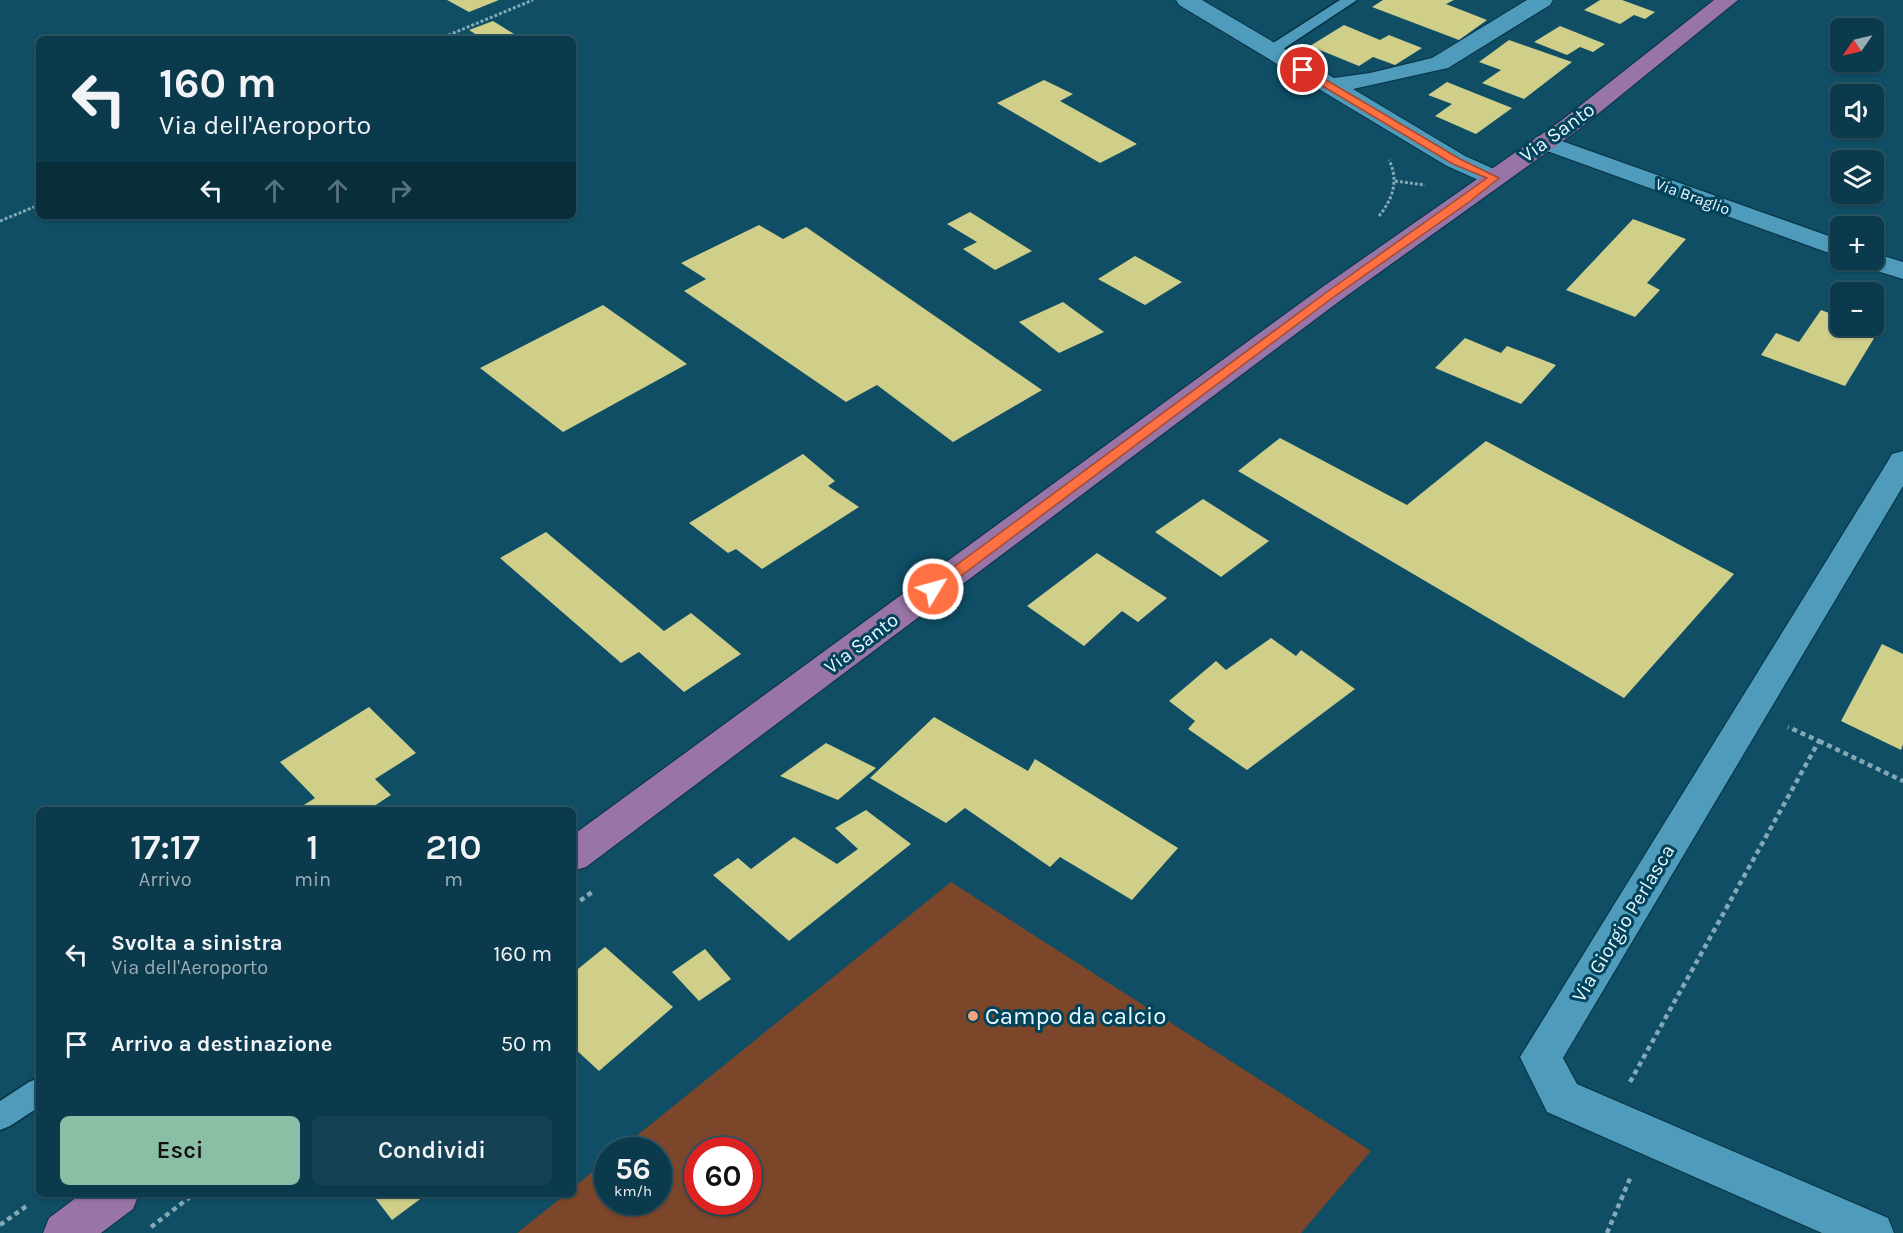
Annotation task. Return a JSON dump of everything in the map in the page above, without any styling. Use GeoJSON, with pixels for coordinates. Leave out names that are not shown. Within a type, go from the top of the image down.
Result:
{"type":"FeatureCollection","features":[{"type":"Feature","properties":{"kind":"main road","name":"Via Santo"},"geometry":{"type":"LineString","coordinates":[[576,854],[1331,294],[1570,125],[1726,0]]}},
{"type":"Feature","properties":{"kind":"main road"},"geometry":{"type":"LineString","coordinates":[[65,1233],[113,1197]]}},
{"type":"Feature","properties":{"kind":"street"},"geometry":{"type":"LineString","coordinates":[[1187,0],[1456,161],[1494,178]]}},
{"type":"Feature","properties":{"kind":"street"},"geometry":{"type":"LineString","coordinates":[[1330,86],[1370,80],[1440,63],[1542,0]]}},
{"type":"Feature","properties":{"kind":"street","name":"Via Braglio"},"geometry":{"type":"LineString","coordinates":[[1545,142],[1830,245]]}},
{"type":"Feature","properties":{"kind":"street"},"geometry":{"type":"LineString","coordinates":[[1884,265],[1903,271]]}},
{"type":"Feature","properties":{"kind":"street","name":"Via Giorgio Perlasca"},"geometry":{"type":"LineString","coordinates":[[1872,1233],[1647,1137],[1562,1098],[1541,1057],[1903,461]]}},
{"type":"Feature","properties":{"kind":"lane"},"geometry":{"type":"LineString","coordinates":[[1272,50],[1350,0]]}},
{"type":"Feature","properties":{"kind":"lane"},"geometry":{"type":"LineString","coordinates":[[0,1117],[36,1093]]}},
{"type":"Feature","properties":{"kind":"path"},"geometry":{"type":"LineString","coordinates":[[446,36],[532,0]]}},
{"type":"Feature","properties":{"kind":"path"},"geometry":{"type":"LineString","coordinates":[[1375,219],[1382,213],[1392,197],[1395,181],[1393,167],[1388,159]]}},
{"type":"Feature","properties":{"kind":"path"},"geometry":{"type":"LineString","coordinates":[[0,221],[36,206]]}},
{"type":"Feature","properties":{"kind":"path"},"geometry":{"type":"LineString","coordinates":[[1752,711],[1903,781]]}},
{"type":"Feature","properties":{"kind":"path"},"geometry":{"type":"LineString","coordinates":[[1625,1091],[1819,741]]}},
{"type":"Feature","properties":{"kind":"path"},"geometry":{"type":"LineString","coordinates":[[1607,1233],[1647,1137]]}},
{"type":"Feature","properties":{"kind":"path"},"geometry":{"type":"LineString","coordinates":[[143,1233],[190,1197]]}},
{"type":"Feature","properties":{"kind":"path"},"geometry":{"type":"LineString","coordinates":[[0,1225],[34,1200]]}},
{"type":"Feature","properties":{"kind":"shaded area","name":"Campo da calcio"},"geometry":{"type":"Polygon","coordinates":[[[951,882],[1371,1151],[1301,1233],[517,1233],[562,1197],[576,1197],[576,1186],[594,1171],[594,1215],[672,1215],[672,1137],[635,1137],[951,882]]]}},
{"type":"Feature","properties":{"kind":"building"},"geometry":{"type":"Polygon","coordinates":[[[447,0],[499,0],[469,12],[447,0]]]}},
{"type":"Feature","properties":{"kind":"building"},"geometry":{"type":"Polygon","coordinates":[[[1383,0],[1454,0],[1446,4],[1487,20],[1459,40],[1372,7],[1383,0]]]}},
{"type":"Feature","properties":{"kind":"building"},"geometry":{"type":"Polygon","coordinates":[[[1600,0],[1622,0],[1655,12],[1645,19],[1634,15],[1620,24],[1584,10],[1600,0]]]}},
{"type":"Feature","properties":{"kind":"building"},"geometry":{"type":"Polygon","coordinates":[[[493,21],[517,36],[478,36],[469,30],[493,21]]]}},
{"type":"Feature","properties":{"kind":"building"},"geometry":{"type":"Polygon","coordinates":[[[1344,25],[1380,40],[1389,35],[1422,48],[1395,65],[1373,57],[1359,66],[1310,46],[1344,25]]]}},
{"type":"Feature","properties":{"kind":"building"},"geometry":{"type":"Polygon","coordinates":[[[1560,26],[1605,44],[1593,52],[1580,47],[1567,55],[1534,42],[1560,26]]]}},
{"type":"Feature","properties":{"kind":"building"},"geometry":{"type":"Polygon","coordinates":[[[1509,40],[1572,62],[1524,99],[1482,83],[1501,70],[1479,62],[1509,40]]]}},
{"type":"Feature","properties":{"kind":"building"},"geometry":{"type":"Polygon","coordinates":[[[1044,80],[1073,94],[1060,101],[1137,144],[1100,163],[997,103],[1044,80]]]}},
{"type":"Feature","properties":{"kind":"building"},"geometry":{"type":"Polygon","coordinates":[[[1447,82],[1512,108],[1476,134],[1435,116],[1452,104],[1428,95],[1447,82]]]}},
{"type":"Feature","properties":{"kind":"building"},"geometry":{"type":"Polygon","coordinates":[[[970,212],[1032,251],[995,270],[963,249],[977,242],[947,224],[970,212]]]}},
{"type":"Feature","properties":{"kind":"building"},"geometry":{"type":"Polygon","coordinates":[[[1633,219],[1686,239],[1647,283],[1660,290],[1635,317],[1566,290],[1633,219]]]}},
{"type":"Feature","properties":{"kind":"building"},"geometry":{"type":"Polygon","coordinates":[[[759,225],[783,239],[806,227],[1042,390],[953,442],[877,385],[846,402],[684,291],[706,279],[681,263],[759,225]]]}},
{"type":"Feature","properties":{"kind":"building"},"geometry":{"type":"Polygon","coordinates":[[[1135,256],[1182,282],[1145,305],[1098,279],[1135,256]]]}},
{"type":"Feature","properties":{"kind":"building"},"geometry":{"type":"Polygon","coordinates":[[[1063,302],[1104,332],[1059,353],[1019,322],[1063,302]]]}},
{"type":"Feature","properties":{"kind":"building"},"geometry":{"type":"Polygon","coordinates":[[[603,305],[687,364],[563,432],[480,368],[603,305]]]}},
{"type":"Feature","properties":{"kind":"building"},"geometry":{"type":"Polygon","coordinates":[[[1821,310],[1830,313],[1830,336],[1875,336],[1845,386],[1761,355],[1776,333],[1799,342],[1821,310]]]}},
{"type":"Feature","properties":{"kind":"building"},"geometry":{"type":"Polygon","coordinates":[[[1465,338],[1501,353],[1507,346],[1556,365],[1521,404],[1435,368],[1465,338]]]}},
{"type":"Feature","properties":{"kind":"building"},"geometry":{"type":"Polygon","coordinates":[[[1280,438],[1407,505],[1486,441],[1734,574],[1624,698],[1238,471],[1280,438]]]}},
{"type":"Feature","properties":{"kind":"building"},"geometry":{"type":"Polygon","coordinates":[[[803,454],[835,481],[828,486],[859,507],[762,569],[736,549],[728,553],[689,523],[803,454]]]}},
{"type":"Feature","properties":{"kind":"building"},"geometry":{"type":"Polygon","coordinates":[[[1203,499],[1269,541],[1221,577],[1155,532],[1203,499]]]}},
{"type":"Feature","properties":{"kind":"building"},"geometry":{"type":"Polygon","coordinates":[[[546,532],[664,631],[691,613],[741,654],[684,692],[639,652],[621,663],[500,558],[546,532]]]}},
{"type":"Feature","properties":{"kind":"building"},"geometry":{"type":"Polygon","coordinates":[[[1097,553],[1167,598],[1138,622],[1122,611],[1084,646],[1027,606],[1097,553]]]}},
{"type":"Feature","properties":{"kind":"building"},"geometry":{"type":"Polygon","coordinates":[[[1271,638],[1296,656],[1301,650],[1355,689],[1247,770],[1188,729],[1195,721],[1169,701],[1216,661],[1226,670],[1271,638]]]}},
{"type":"Feature","properties":{"kind":"building"},"geometry":{"type":"Polygon","coordinates":[[[1882,644],[1903,654],[1903,744],[1901,750],[1841,721],[1882,644]]]}},
{"type":"Feature","properties":{"kind":"building"},"geometry":{"type":"Polygon","coordinates":[[[369,707],[416,753],[375,779],[391,795],[373,807],[301,807],[315,798],[280,762],[369,707]]]}},
{"type":"Feature","properties":{"kind":"building"},"geometry":{"type":"Polygon","coordinates":[[[934,717],[1028,771],[1035,759],[1178,848],[1132,900],[1060,857],[1050,867],[965,808],[946,823],[870,778],[934,717]]]}},
{"type":"Feature","properties":{"kind":"building"},"geometry":{"type":"Polygon","coordinates":[[[826,743],[876,768],[838,800],[780,776],[826,743]]]}},
{"type":"Feature","properties":{"kind":"building"},"geometry":{"type":"Polygon","coordinates":[[[866,810],[911,844],[789,941],[713,875],[738,858],[751,869],[794,837],[837,864],[858,849],[835,828],[866,810]]]}},
{"type":"Feature","properties":{"kind":"building"},"geometry":{"type":"Polygon","coordinates":[[[605,947],[673,1007],[599,1071],[576,1050],[576,971],[605,947]]]}},
{"type":"Feature","properties":{"kind":"building"},"geometry":{"type":"Polygon","coordinates":[[[705,949],[731,979],[699,1001],[672,972],[705,949]]]}},
{"type":"Feature","properties":{"kind":"building"},"geometry":{"type":"Polygon","coordinates":[[[374,1197],[423,1197],[392,1220],[374,1197]]]}},
{"type":"Feature","properties":{"kind":"place","name":"Campo da calcio"},"geometry":{"type":"Point","coordinates":[973,1016]}},
{"type":"Feature","properties":{"kind":"route"},"geometry":{"type":"LineString","coordinates":[[933,589],[1331,294],[1494,178],[1456,161],[1303,70]]}}]}
